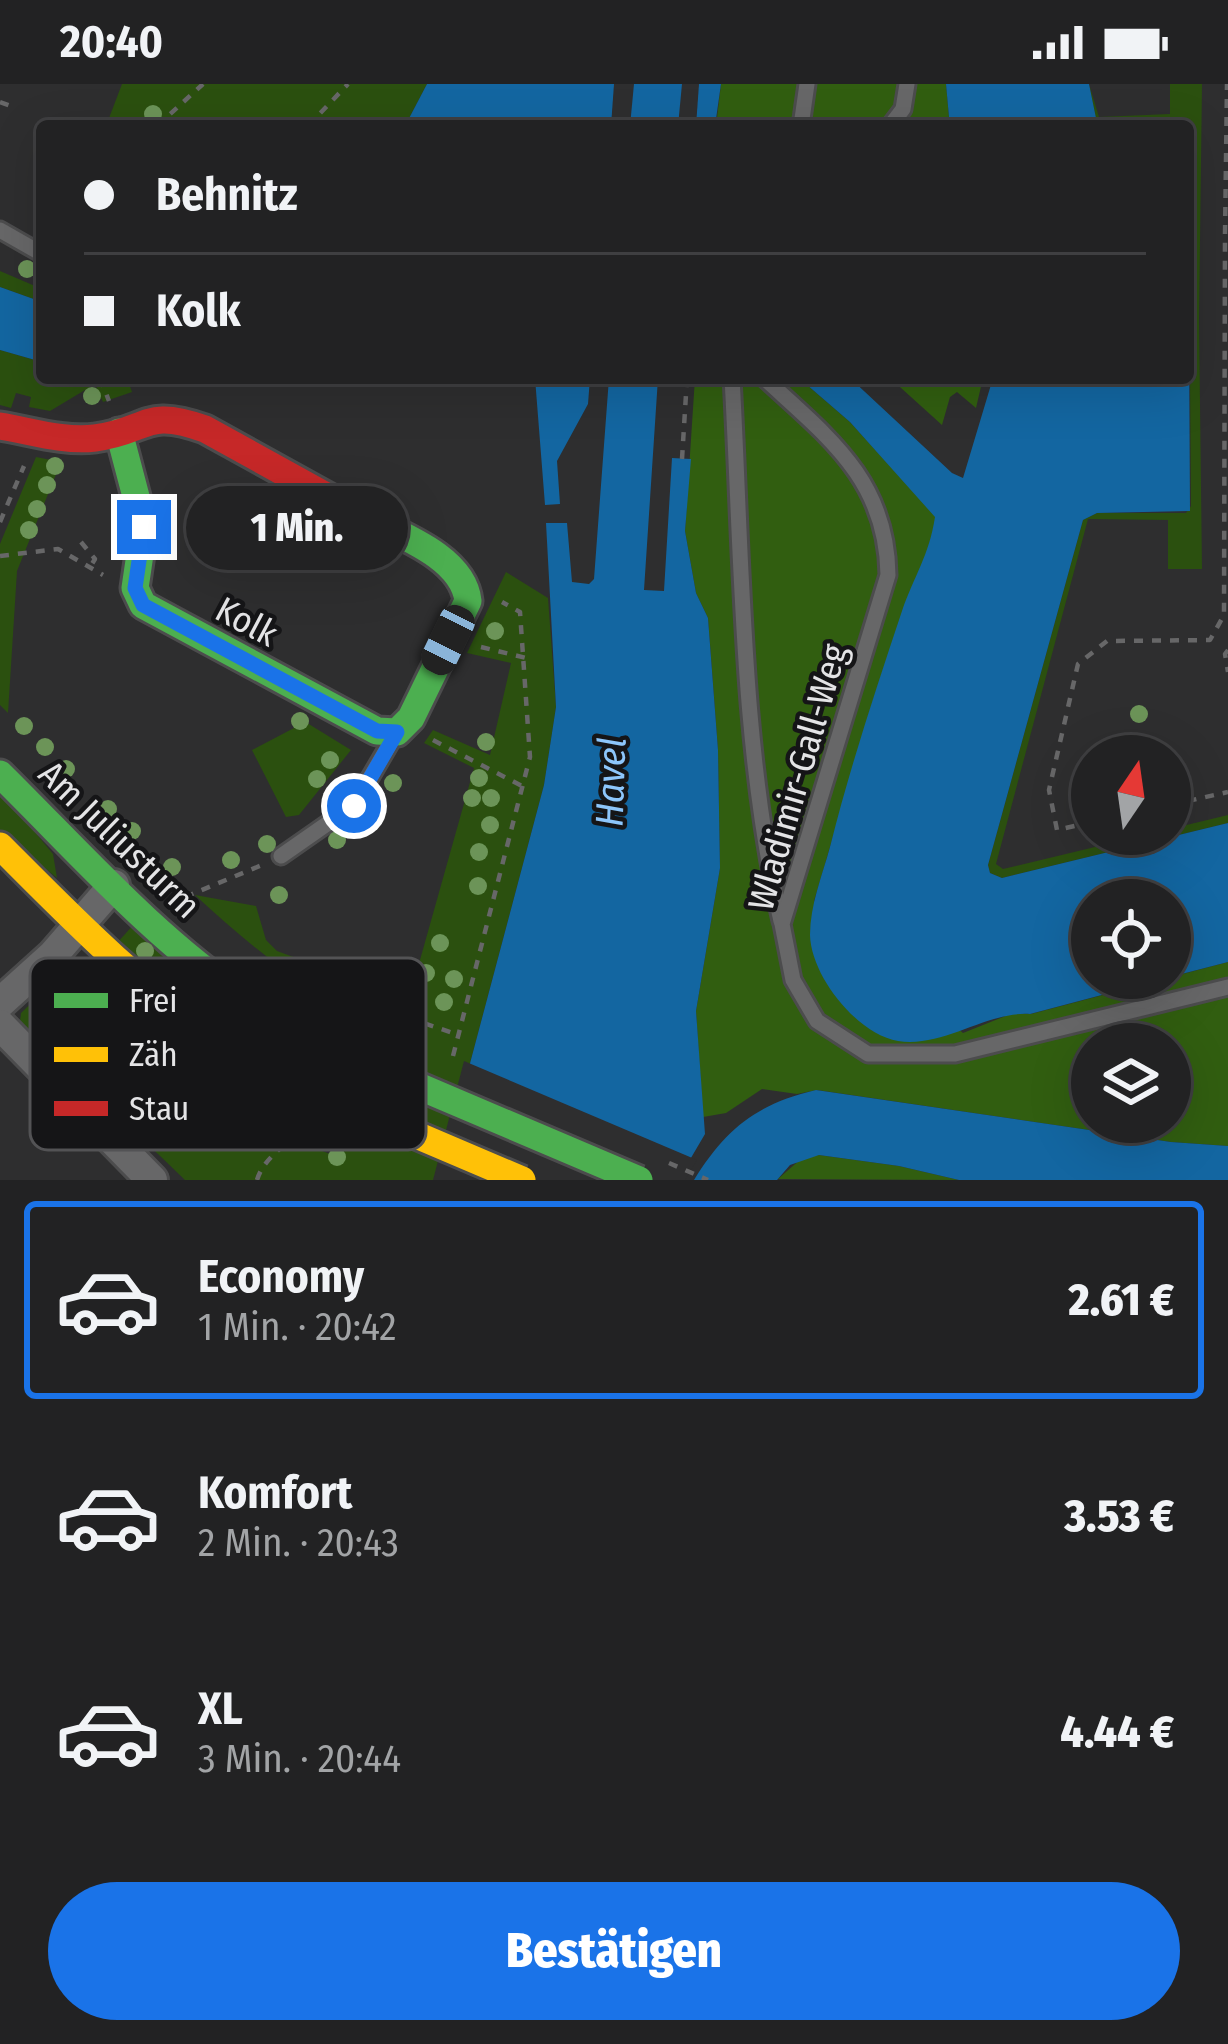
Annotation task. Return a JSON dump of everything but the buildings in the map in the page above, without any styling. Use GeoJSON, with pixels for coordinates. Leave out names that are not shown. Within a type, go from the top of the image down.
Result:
{"type":"FeatureCollection","features":[{"type":"Feature","properties":{"kind":"main road"},"geometry":{"type":"LineString","coordinates":[[0,426],[92,439],[115,419],[163,415],[191,423],[443,560],[477,589],[410,728]]}},
{"type":"Feature","properties":{"kind":"main road","name":"Kolk"},"geometry":{"type":"LineString","coordinates":[[115,419],[144,527],[135,588],[143,605],[377,731],[410,728]]}},
{"type":"Feature","properties":{"kind":"main road","name":"Am Juliusturm"},"geometry":{"type":"LineString","coordinates":[[0,774],[193,958]]}},
{"type":"Feature","properties":{"kind":"main road"},"geometry":{"type":"LineString","coordinates":[[3,855],[117,958]]}},
{"type":"Feature","properties":{"kind":"main road","name":"Am Juliusturm"},"geometry":{"type":"LineString","coordinates":[[426,1089],[639,1180]]}},
{"type":"Feature","properties":{"kind":"main road"},"geometry":{"type":"LineString","coordinates":[[426,1139],[522,1180]]}},
{"type":"Feature","properties":{"kind":"street"},"geometry":{"type":"LineString","coordinates":[[50,958],[114,885]]}},
{"type":"Feature","properties":{"kind":"street"},"geometry":{"type":"LineString","coordinates":[[0,1003],[30,976]]}},
{"type":"Feature","properties":{"kind":"street"},"geometry":{"type":"LineString","coordinates":[[0,1025],[30,1056]]}},
{"type":"Feature","properties":{"kind":"street"},"geometry":{"type":"LineString","coordinates":[[123,1150],[152,1180]]}},
{"type":"Feature","properties":{"kind":"lane"},"geometry":{"type":"LineString","coordinates":[[802,120],[807,84]]}},
{"type":"Feature","properties":{"kind":"lane"},"geometry":{"type":"LineString","coordinates":[[895,120],[904,109],[908,84]]}},
{"type":"Feature","properties":{"kind":"lane"},"geometry":{"type":"LineString","coordinates":[[0,230],[36,251]]}},
{"type":"Feature","properties":{"kind":"lane"},"geometry":{"type":"LineString","coordinates":[[732,384],[747,658],[768,863],[782,924]]}},
{"type":"Feature","properties":{"kind":"lane","name":"Wladimir-Gall-Weg"},"geometry":{"type":"LineString","coordinates":[[771,384],[837,445],[854,467],[880,516],[887,549],[888,575],[782,924],[794,980],[817,1021],[868,1054],[955,1054],[1228,987]]}},
{"type":"Feature","properties":{"kind":"lane"},"geometry":{"type":"LineString","coordinates":[[280,856],[354,806],[410,728]]}},
{"type":"Feature","properties":{"kind":"path"},"geometry":{"type":"LineString","coordinates":[[164,120],[203,84]]}},
{"type":"Feature","properties":{"kind":"path"},"geometry":{"type":"LineString","coordinates":[[314,120],[348,84]]}},
{"type":"Feature","properties":{"kind":"path"},"geometry":{"type":"LineString","coordinates":[[1071,827],[1057,830],[1049,790],[1078,664],[1107,641],[1210,640],[1224,615],[1227,84]]}},
{"type":"Feature","properties":{"kind":"path"},"geometry":{"type":"LineString","coordinates":[[0,102],[11,106]]}},
{"type":"Feature","properties":{"kind":"path"},"geometry":{"type":"LineString","coordinates":[[102,384],[115,419]]}},
{"type":"Feature","properties":{"kind":"path"},"geometry":{"type":"LineString","coordinates":[[682,459],[687,384]]}},
{"type":"Feature","properties":{"kind":"path"},"geometry":{"type":"LineString","coordinates":[[0,522],[31,449]]}},
{"type":"Feature","properties":{"kind":"path"},"geometry":{"type":"LineString","coordinates":[[81,542],[95,559],[90,567]]}},
{"type":"Feature","properties":{"kind":"path"},"geometry":{"type":"LineString","coordinates":[[0,556],[58,549],[112,581]]}},
{"type":"Feature","properties":{"kind":"path"},"geometry":{"type":"LineString","coordinates":[[453,1056],[530,758],[520,612],[477,589]]}},
{"type":"Feature","properties":{"kind":"path"},"geometry":{"type":"LineString","coordinates":[[463,644],[526,658]]}},
{"type":"Feature","properties":{"kind":"path"},"geometry":{"type":"LineString","coordinates":[[1228,650],[1228,672]]}},
{"type":"Feature","properties":{"kind":"path"},"geometry":{"type":"LineString","coordinates":[[410,728],[524,787]]}},
{"type":"Feature","properties":{"kind":"path"},"geometry":{"type":"LineString","coordinates":[[1191,800],[1228,792]]}},
{"type":"Feature","properties":{"kind":"path"},"geometry":{"type":"LineString","coordinates":[[187,895],[280,856]]}},
{"type":"Feature","properties":{"kind":"path"},"geometry":{"type":"LineString","coordinates":[[426,1024],[459,1035]]}},
{"type":"Feature","properties":{"kind":"path"},"geometry":{"type":"LineString","coordinates":[[257,1180],[276,1150]]}},
{"type":"Feature","properties":{"kind":"green space"},"geometry":{"type":"Polygon","coordinates":[[[122,84],[427,84],[408,120],[108,120],[122,84]]]}},
{"type":"Feature","properties":{"kind":"green space"},"geometry":{"type":"Polygon","coordinates":[[[721,84],[946,84],[949,117],[945,120],[717,120],[721,84]]]}},
{"type":"Feature","properties":{"kind":"green space"},"geometry":{"type":"Polygon","coordinates":[[[1089,84],[1099,117],[1170,114],[1170,84],[1202,84],[1202,569],[1168,569],[1168,520],[1088,519],[996,864],[1003,869],[1071,853],[1097,855],[1002,878],[990,873],[988,865],[1083,520],[1097,513],[1186,513],[1191,506],[1194,120],[1098,120],[1089,84]]]}},
{"type":"Feature","properties":{"kind":"green space"},"geometry":{"type":"Polygon","coordinates":[[[0,271],[36,286],[36,300],[0,287],[0,271]]]}},
{"type":"Feature","properties":{"kind":"green space"},"geometry":{"type":"Polygon","coordinates":[[[0,350],[36,360],[36,384],[95,384],[50,411],[29,407],[31,397],[16,393],[11,408],[0,405],[0,350]]]}},
{"type":"Feature","properties":{"kind":"green space"},"geometry":{"type":"Polygon","coordinates":[[[95,384],[129,384],[132,392],[103,402],[95,384]]]}},
{"type":"Feature","properties":{"kind":"green space"},"geometry":{"type":"Polygon","coordinates":[[[695,384],[806,384],[850,422],[936,517],[875,696],[814,901],[963,1033],[1013,1013],[1031,1014],[1088,999],[1191,999],[1191,972],[1228,962],[1228,1146],[1185,1143],[1191,1143],[1191,1023],[1071,1023],[1071,1127],[817,1090],[797,1094],[762,1089],[726,1113],[703,1117],[696,1011],[720,868],[718,750],[708,618],[696,593],[685,531],[695,384]]]}},
{"type":"Feature","properties":{"kind":"green space"},"geometry":{"type":"Polygon","coordinates":[[[897,384],[982,384],[976,408],[957,392],[950,397],[942,425],[897,384]]]}},
{"type":"Feature","properties":{"kind":"green space"},"geometry":{"type":"Polygon","coordinates":[[[36,457],[61,462],[17,571],[8,713],[0,705],[0,544],[36,457]]]}},
{"type":"Feature","properties":{"kind":"green space"},"geometry":{"type":"Polygon","coordinates":[[[506,572],[548,598],[556,707],[544,785],[439,1180],[185,1180],[154,1150],[319,1150],[341,1158],[344,1150],[426,1150],[426,958],[421,958],[474,768],[424,743],[433,730],[490,755],[511,663],[467,653],[506,572]]]}},
{"type":"Feature","properties":{"kind":"green space"},"geometry":{"type":"Polygon","coordinates":[[[299,718],[351,750],[299,815],[286,817],[252,750],[294,728],[299,718]]]}},
{"type":"Feature","properties":{"kind":"green space"},"geometry":{"type":"Polygon","coordinates":[[[0,790],[53,854],[57,878],[0,831],[0,790]]]}},
{"type":"Feature","properties":{"kind":"green space"},"geometry":{"type":"Polygon","coordinates":[[[1228,815],[1228,823],[1191,832],[1191,824],[1228,815]]]}},
{"type":"Feature","properties":{"kind":"green space"},"geometry":{"type":"Polygon","coordinates":[[[195,895],[256,906],[266,940],[277,951],[296,958],[269,958],[195,895]]]}},
{"type":"Feature","properties":{"kind":"green space"},"geometry":{"type":"Polygon","coordinates":[[[135,923],[187,958],[137,958],[117,943],[135,923]]]}},
{"type":"Feature","properties":{"kind":"green space"},"geometry":{"type":"Polygon","coordinates":[[[30,1004],[30,1031],[20,1021],[30,1004]]]}},
{"type":"Feature","properties":{"kind":"green space"},"geometry":{"type":"Polygon","coordinates":[[[819,1155],[959,1180],[778,1179],[802,1158],[819,1155]]]}},
{"type":"Feature","properties":{"kind":"water"},"geometry":{"type":"Polygon","coordinates":[[[427,84],[614,84],[611,120],[408,120],[427,84]]]}},
{"type":"Feature","properties":{"kind":"water"},"geometry":{"type":"Polygon","coordinates":[[[634,84],[682,84],[679,120],[631,120],[634,84]]]}},
{"type":"Feature","properties":{"kind":"water"},"geometry":{"type":"Polygon","coordinates":[[[699,84],[721,84],[716,120],[696,120],[699,84]]]}},
{"type":"Feature","properties":{"kind":"water"},"geometry":{"type":"Polygon","coordinates":[[[946,84],[1089,84],[1099,120],[945,120],[949,117],[946,84]]]}},
{"type":"Feature","properties":{"kind":"water"},"geometry":{"type":"Polygon","coordinates":[[[0,287],[36,300],[36,360],[0,350],[0,287]]]}},
{"type":"Feature","properties":{"kind":"water"},"geometry":{"type":"Polygon","coordinates":[[[535,384],[590,384],[588,404],[557,461],[560,504],[545,505],[535,384]]]}},
{"type":"Feature","properties":{"kind":"water","name":"Havel"},"geometry":{"type":"Polygon","coordinates":[[[609,384],[658,384],[644,590],[664,591],[672,458],[691,459],[685,531],[696,593],[708,618],[718,750],[720,868],[696,1011],[705,1134],[678,1180],[439,1180],[544,785],[556,707],[546,523],[567,523],[572,582],[589,584],[594,579],[609,384]]]}},
{"type":"Feature","properties":{"kind":"water"},"geometry":{"type":"Polygon","coordinates":[[[806,384],[856,384],[963,478],[991,384],[1189,384],[1190,511],[1097,513],[1083,520],[988,865],[990,873],[1002,878],[1097,855],[1191,855],[1191,832],[1228,823],[1228,962],[1191,972],[1191,879],[1071,879],[1071,999],[1087,999],[998,1018],[932,1039],[898,1041],[867,1027],[839,1001],[818,968],[810,935],[817,891],[855,758],[935,517],[850,422],[806,384]]]}},
{"type":"Feature","properties":{"kind":"water"},"geometry":{"type":"Polygon","coordinates":[[[816,1090],[1071,1127],[1071,1143],[1228,1146],[1228,1180],[959,1180],[819,1155],[790,1165],[777,1180],[694,1180],[731,1132],[777,1103],[816,1090]]]}},
{"type":"Feature","properties":{"kind":"pier"},"geometry":{"type":"Polygon","coordinates":[[[464,1061],[697,1160],[685,1180],[433,1180],[464,1061]]]}},
{"type":"Feature","properties":{"kind":"traffic: fast"},"geometry":{"type":"LineString","coordinates":[[119,432],[144,527],[135,588],[143,605],[377,731],[397,732],[411,718],[468,601],[454,571],[440,558],[357,513]]}},
{"type":"Feature","properties":{"kind":"traffic: fast"},"geometry":{"type":"LineString","coordinates":[[0,774],[190,958]]}},
{"type":"Feature","properties":{"kind":"traffic: fast"},"geometry":{"type":"LineString","coordinates":[[426,1089],[639,1180]]}},
{"type":"Feature","properties":{"kind":"traffic: slow"},"geometry":{"type":"LineString","coordinates":[[0,846],[116,958]]}},
{"type":"Feature","properties":{"kind":"traffic: slow"},"geometry":{"type":"LineString","coordinates":[[426,1139],[522,1180]]}},
{"type":"Feature","properties":{"kind":"traffic: jam"},"geometry":{"type":"LineString","coordinates":[[0,426],[83,439],[158,420],[185,423],[205,429],[357,513]]}},
{"type":"Feature","properties":{"kind":"route"},"geometry":{"type":"LineString","coordinates":[[144,527],[135,588],[143,605],[377,731],[397,732],[354,806]]}}]}
